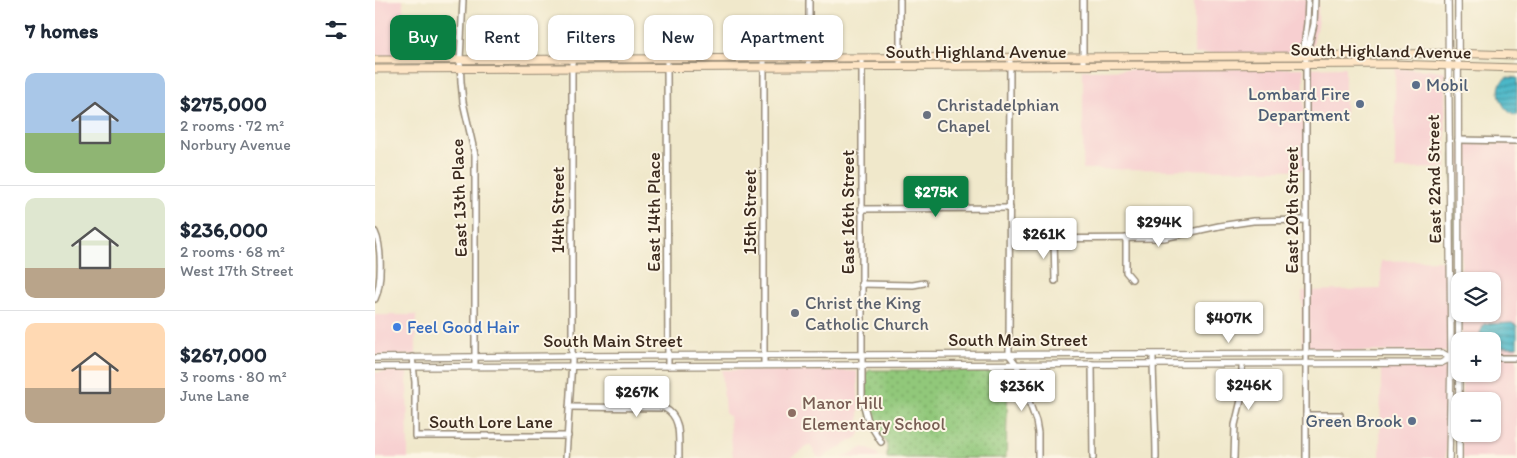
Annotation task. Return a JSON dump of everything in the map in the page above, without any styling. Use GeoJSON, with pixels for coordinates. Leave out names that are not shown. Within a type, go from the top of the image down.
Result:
{"type":"FeatureCollection","features":[{"type":"Feature","properties":{"kind":"main road","name":"South Highland Avenue"},"geometry":{"type":"LineString","coordinates":[[843,58],[1306,56],[1449,53],[1517,55]]}},
{"type":"Feature","properties":{"kind":"main road","name":"South Highland Avenue"},"geometry":{"type":"LineString","coordinates":[[375,60],[548,60]]}},
{"type":"Feature","properties":{"kind":"main road","name":"South Highland Avenue"},"geometry":{"type":"LineString","coordinates":[[375,69],[1391,64],[1517,68]]}},
{"type":"Feature","properties":{"kind":"street","name":"East 13th Place"},"geometry":{"type":"LineString","coordinates":[[463,0],[460,59],[463,102],[475,155],[475,366]]}},
{"type":"Feature","properties":{"kind":"street"},"geometry":{"type":"LineString","coordinates":[[809,0],[809,15]]}},
{"type":"Feature","properties":{"kind":"street"},"geometry":{"type":"LineString","coordinates":[[900,67],[901,0]]}},
{"type":"Feature","properties":{"kind":"street"},"geometry":{"type":"LineString","coordinates":[[1083,0],[1083,66]]}},
{"type":"Feature","properties":{"kind":"street"},"geometry":{"type":"LineString","coordinates":[[1306,56],[1304,46],[1308,0]]}},
{"type":"Feature","properties":{"kind":"street"},"geometry":{"type":"LineString","coordinates":[[1306,56],[1310,48],[1315,0]]}},
{"type":"Feature","properties":{"kind":"street","name":"East 22nd Street"},"geometry":{"type":"LineString","coordinates":[[1448,0],[1451,358],[1449,458]]}},
{"type":"Feature","properties":{"kind":"street","name":"East 22nd Street"},"geometry":{"type":"LineString","coordinates":[[1458,0],[1460,332]]}},
{"type":"Feature","properties":{"kind":"street"},"geometry":{"type":"LineString","coordinates":[[1308,14],[1315,14]]}},
{"type":"Feature","properties":{"kind":"street","name":"East 20th Street"},"geometry":{"type":"LineString","coordinates":[[1306,56],[1306,458]]}},
{"type":"Feature","properties":{"kind":"street"},"geometry":{"type":"LineString","coordinates":[[1010,57],[1010,239],[1013,360],[1037,428],[1038,458]]}},
{"type":"Feature","properties":{"kind":"street","name":"East 16th Street"},"geometry":{"type":"LineString","coordinates":[[862,58],[862,398],[864,410],[881,442]]}},
{"type":"Feature","properties":{"kind":"street","name":"14th Street"},"geometry":{"type":"LineString","coordinates":[[566,458],[572,361],[572,60]]}},
{"type":"Feature","properties":{"kind":"street","name":"East 14th Place"},"geometry":{"type":"LineString","coordinates":[[667,60],[667,366]]}},
{"type":"Feature","properties":{"kind":"street","name":"15th Street"},"geometry":{"type":"LineString","coordinates":[[764,60],[764,365]]}},
{"type":"Feature","properties":{"kind":"street"},"geometry":{"type":"LineString","coordinates":[[809,60],[809,67]]}},
{"type":"Feature","properties":{"kind":"street"},"geometry":{"type":"LineString","coordinates":[[1458,140],[1517,141]]}},
{"type":"Feature","properties":{"kind":"street"},"geometry":{"type":"LineString","coordinates":[[861,209],[1010,208]]}},
{"type":"Feature","properties":{"kind":"street"},"geometry":{"type":"LineString","coordinates":[[1010,239],[1164,238],[1253,221],[1306,220]]}},
{"type":"Feature","properties":{"kind":"street"},"geometry":{"type":"LineString","coordinates":[[375,232],[379,243],[379,288],[375,298]]}},
{"type":"Feature","properties":{"kind":"street"},"geometry":{"type":"LineString","coordinates":[[1054,238],[1055,281]]}},
{"type":"Feature","properties":{"kind":"street"},"geometry":{"type":"LineString","coordinates":[[1126,238],[1126,272],[1132,279]]}},
{"type":"Feature","properties":{"kind":"street"},"geometry":{"type":"LineString","coordinates":[[861,284],[913,285],[924,283]]}},
{"type":"Feature","properties":{"kind":"street","name":"South Main Street"},"geometry":{"type":"LineString","coordinates":[[375,358],[475,357],[667,366],[862,365],[1153,354],[1442,353],[1451,358]]}},
{"type":"Feature","properties":{"kind":"street"},"geometry":{"type":"LineString","coordinates":[[1153,354],[1156,458]]}},
{"type":"Feature","properties":{"kind":"street","name":"South Main Street"},"geometry":{"type":"LineString","coordinates":[[375,367],[475,366],[667,356],[862,355],[1092,364],[1442,363],[1451,358]]}},
{"type":"Feature","properties":{"kind":"street"},"geometry":{"type":"LineString","coordinates":[[412,357],[414,367]]}},
{"type":"Feature","properties":{"kind":"street"},"geometry":{"type":"LineString","coordinates":[[1501,358],[1517,358]]}},
{"type":"Feature","properties":{"kind":"street"},"geometry":{"type":"LineString","coordinates":[[1092,364],[1093,458]]}},
{"type":"Feature","properties":{"kind":"street"},"geometry":{"type":"LineString","coordinates":[[1234,458],[1235,424],[1242,396],[1242,364]]}},
{"type":"Feature","properties":{"kind":"street","name":"South Lore Lane"},"geometry":{"type":"LineString","coordinates":[[414,367],[415,436],[568,436]]}},
{"type":"Feature","properties":{"kind":"street","name":"East 22nd Street"},"geometry":{"type":"LineString","coordinates":[[1459,458],[1460,382]]}},
{"type":"Feature","properties":{"kind":"street"},"geometry":{"type":"LineString","coordinates":[[569,408],[664,408],[677,420],[679,458]]}},
{"type":"Feature","properties":{"kind":"street"},"geometry":{"type":"LineString","coordinates":[[1306,415],[1340,415]]}},
{"type":"Feature","properties":{"kind":"shaded area"},"geometry":{"type":"Polygon","coordinates":[[[375,0],[403,0],[403,15],[390,15],[390,56],[375,56],[375,0]]]}},
{"type":"Feature","properties":{"kind":"shaded area"},"geometry":{"type":"Polygon","coordinates":[[[1194,0],[1318,0],[1318,20],[1311,53],[1194,54],[1194,0]]]}},
{"type":"Feature","properties":{"kind":"shaded area"},"geometry":{"type":"Polygon","coordinates":[[[1345,67],[1345,117],[1308,117],[1308,68],[1345,67]]]}},
{"type":"Feature","properties":{"kind":"shaded area"},"geometry":{"type":"Polygon","coordinates":[[[1304,68],[1304,170],[1083,169],[1083,70],[1304,68]]]}},
{"type":"Feature","properties":{"kind":"shaded area"},"geometry":{"type":"Polygon","coordinates":[[[1395,68],[1445,71],[1446,168],[1395,169],[1395,68]]]}},
{"type":"Feature","properties":{"kind":"shaded area"},"geometry":{"type":"Polygon","coordinates":[[[1460,143],[1517,144],[1517,458],[1462,458],[1462,442],[1501,442],[1501,392],[1462,392],[1462,382],[1501,382],[1501,332],[1462,332],[1461,322],[1501,322],[1501,272],[1461,272],[1460,143]]]}},
{"type":"Feature","properties":{"kind":"shaded area"},"geometry":{"type":"Polygon","coordinates":[[[1447,260],[1448,352],[1302,351],[1302,291],[1381,289],[1381,261],[1447,260]]]}},
{"type":"Feature","properties":{"kind":"shaded area"},"geometry":{"type":"Polygon","coordinates":[[[375,315],[416,315],[416,355],[375,356],[375,315]]]}},
{"type":"Feature","properties":{"kind":"shaded area"},"geometry":{"type":"Polygon","coordinates":[[[1381,366],[1447,367],[1446,458],[1380,458],[1381,366]]]}},
{"type":"Feature","properties":{"kind":"shaded area"},"geometry":{"type":"Polygon","coordinates":[[[407,369],[408,458],[375,458],[375,373],[407,369]]]}},
{"type":"Feature","properties":{"kind":"shaded area","name":"Manor Hill Elementary School"},"geometry":{"type":"Polygon","coordinates":[[[722,370],[857,371],[860,433],[858,437],[822,458],[818,458],[810,445],[790,458],[733,458],[729,416],[725,413],[722,370]]]}},
{"type":"Feature","properties":{"kind":"shaded area"},"geometry":{"type":"Polygon","coordinates":[[[864,447],[877,453],[879,458],[841,458],[864,447]]]}},
{"type":"Feature","properties":{"kind":"green space"},"geometry":{"type":"Polygon","coordinates":[[[1452,117],[1456,170],[1456,272],[1453,272],[1452,117]]]}},
{"type":"Feature","properties":{"kind":"green space"},"geometry":{"type":"Polygon","coordinates":[[[870,370],[1008,371],[1006,458],[887,458],[887,443],[876,430],[868,415],[865,403],[864,374],[870,370]]]}},
{"type":"Feature","properties":{"kind":"water"},"geometry":{"type":"Polygon","coordinates":[[[1508,77],[1517,78],[1517,116],[1511,114],[1506,109],[1500,98],[1500,85],[1508,77]]]}},
{"type":"Feature","properties":{"kind":"water"},"geometry":{"type":"Polygon","coordinates":[[[1512,323],[1517,326],[1517,347],[1501,347],[1501,332],[1480,332],[1484,324],[1512,323]]]}},
{"type":"Feature","properties":{"kind":"place","name":"Mobil"},"geometry":{"type":"Point","coordinates":[1416,85]}},
{"type":"Feature","properties":{"kind":"place","name":"Lombard Fire Department"},"geometry":{"type":"Point","coordinates":[1360,104]}},
{"type":"Feature","properties":{"kind":"place","name":"Christadelphian Chapel"},"geometry":{"type":"Point","coordinates":[927,115]}},
{"type":"Feature","properties":{"kind":"place","name":"Christ the King Catholic Church"},"geometry":{"type":"Point","coordinates":[795,313]}},
{"type":"Feature","properties":{"kind":"place","name":"Feel Good Hair"},"geometry":{"type":"Point","coordinates":[397,327]}},
{"type":"Feature","properties":{"kind":"place","name":"Manor Hill Elementary School"},"geometry":{"type":"Point","coordinates":[792,413]}},
{"type":"Feature","properties":{"kind":"place","name":"Green Brook"},"geometry":{"type":"Point","coordinates":[1412,421]}}]}
